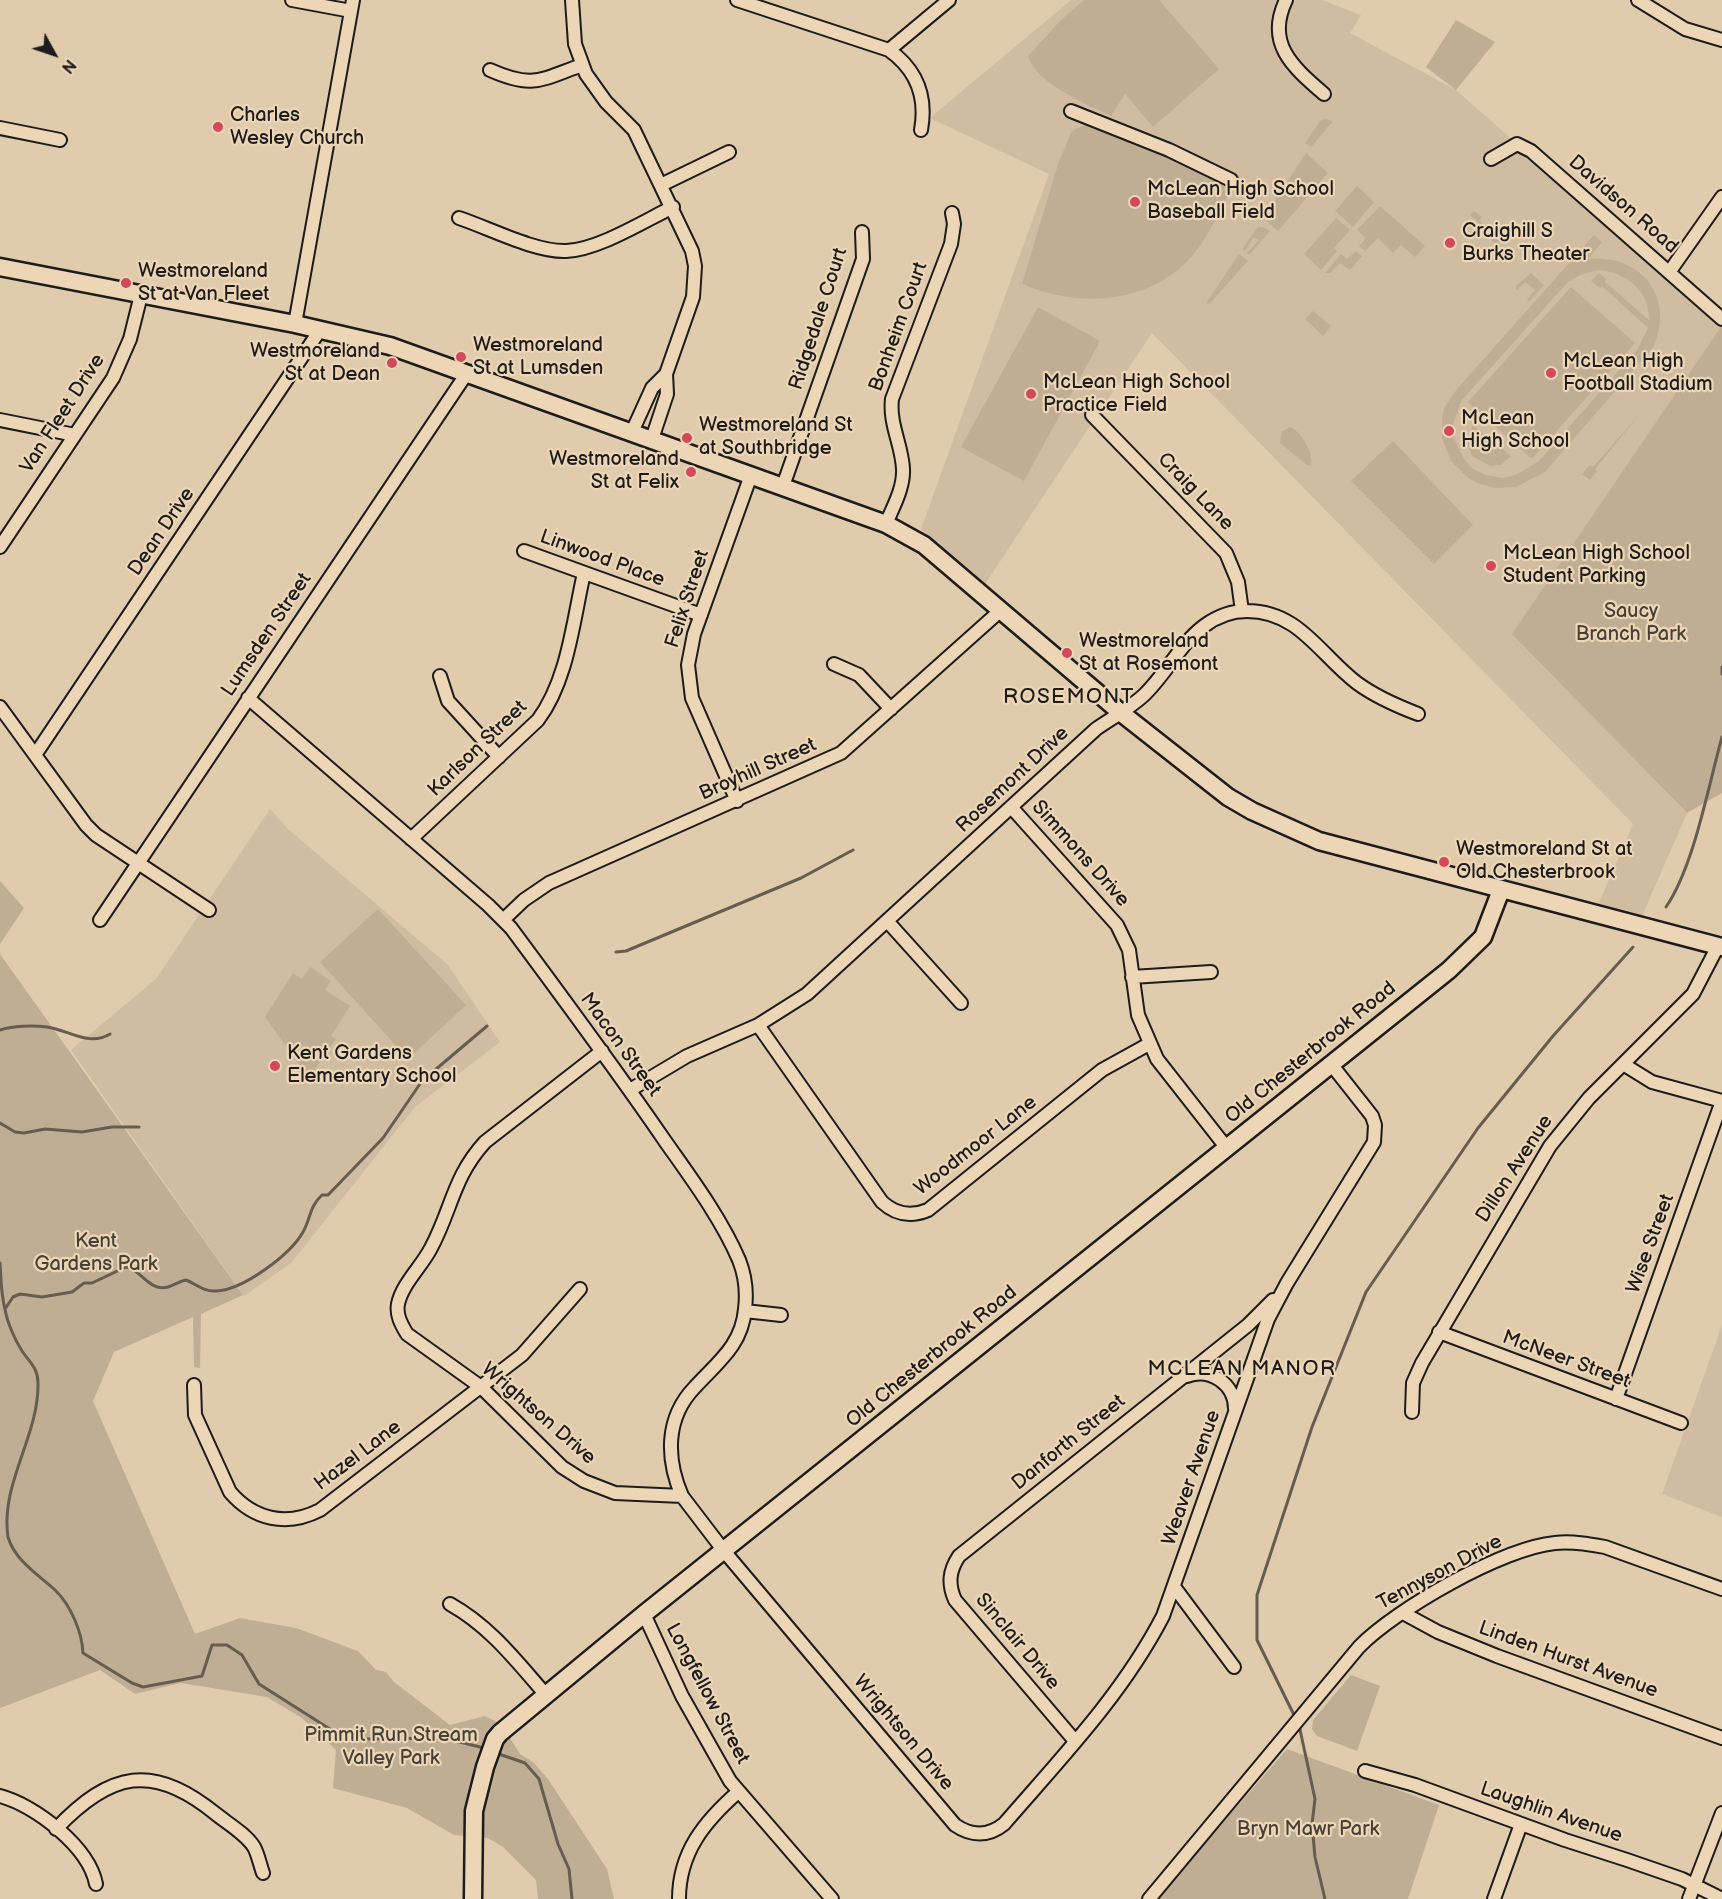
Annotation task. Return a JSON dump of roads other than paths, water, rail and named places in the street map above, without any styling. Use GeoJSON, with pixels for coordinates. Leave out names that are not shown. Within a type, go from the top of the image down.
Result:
{"type":"FeatureCollection","features":[{"type":"Feature","properties":{"kind":"main road"},"geometry":{"type":"LineString","coordinates":[[0,267],[295,324],[390,346],[886,524],[924,545],[1120,712],[1228,797],[1281,825],[1319,841],[1720,947]]}},
{"type":"Feature","properties":{"kind":"main road","name":"Old Chesterbrook Road"},"geometry":{"type":"LineString","coordinates":[[473,1899],[474,1811],[495,1739],[644,1614],[1475,947],[1492,918],[1501,890]]}},
{"type":"Feature","properties":{"kind":"street"},"geometry":{"type":"LineString","coordinates":[[292,0],[352,6],[295,324]]}},
{"type":"Feature","properties":{"kind":"street"},"geometry":{"type":"LineString","coordinates":[[572,0],[576,44],[582,65],[606,102],[634,130],[663,184],[692,251],[695,282],[666,374],[667,394],[652,440]]}},
{"type":"Feature","properties":{"kind":"street"},"geometry":{"type":"LineString","coordinates":[[737,0],[890,50],[909,67],[921,91],[923,117],[921,130]]}},
{"type":"Feature","properties":{"kind":"street"},"geometry":{"type":"LineString","coordinates":[[890,50],[949,0]]}},
{"type":"Feature","properties":{"kind":"street"},"geometry":{"type":"LineString","coordinates":[[1286,0],[1279,24],[1283,49],[1295,69],[1324,94]]}},
{"type":"Feature","properties":{"kind":"street"},"geometry":{"type":"LineString","coordinates":[[1638,0],[1685,29],[1722,40]]}},
{"type":"Feature","properties":{"kind":"street"},"geometry":{"type":"LineString","coordinates":[[490,70],[526,83],[536,82],[582,65]]}},
{"type":"Feature","properties":{"kind":"street"},"geometry":{"type":"LineString","coordinates":[[1071,111],[1169,150],[1232,180]]}},
{"type":"Feature","properties":{"kind":"street"},"geometry":{"type":"LineString","coordinates":[[0,128],[60,140]]}},
{"type":"Feature","properties":{"kind":"street","name":"Davidson Road"},"geometry":{"type":"LineString","coordinates":[[1491,159],[1517,144],[1524,146],[1670,271],[1722,319]]}},
{"type":"Feature","properties":{"kind":"street"},"geometry":{"type":"LineString","coordinates":[[663,184],[729,152]]}},
{"type":"Feature","properties":{"kind":"street"},"geometry":{"type":"LineString","coordinates":[[1670,271],[1722,197]]}},
{"type":"Feature","properties":{"kind":"street"},"geometry":{"type":"LineString","coordinates":[[459,218],[545,249],[565,251],[590,246],[673,207]]}},
{"type":"Feature","properties":{"kind":"street","name":"Bonheim Court"},"geometry":{"type":"LineString","coordinates":[[886,524],[900,492],[903,471],[891,417],[892,399],[951,244],[954,224],[952,213]]}},
{"type":"Feature","properties":{"kind":"street","name":"Ridgedale Court"},"geometry":{"type":"LineString","coordinates":[[783,486],[863,259],[862,232]]}},
{"type":"Feature","properties":{"kind":"street","name":"Van Fleet Drive"},"geometry":{"type":"LineString","coordinates":[[0,547],[123,358],[141,295]]}},
{"type":"Feature","properties":{"kind":"street","name":"Dean Drive"},"geometry":{"type":"LineString","coordinates":[[35,755],[320,330]]}},
{"type":"Feature","properties":{"kind":"street","name":"Lumsden Street"},"geometry":{"type":"LineString","coordinates":[[100,920],[467,373]]}},
{"type":"Feature","properties":{"kind":"street"},"geometry":{"type":"LineString","coordinates":[[632,432],[652,388],[666,374]]}},
{"type":"Feature","properties":{"kind":"street","name":"Craig Lane"},"geometry":{"type":"LineString","coordinates":[[1092,415],[1226,553],[1238,582],[1242,611]]}},
{"type":"Feature","properties":{"kind":"street"},"geometry":{"type":"LineString","coordinates":[[0,420],[75,435]]}},
{"type":"Feature","properties":{"kind":"street","name":"Felix Street"},"geometry":{"type":"LineString","coordinates":[[737,801],[701,721],[688,681],[690,650],[751,475]]}},
{"type":"Feature","properties":{"kind":"street","name":"Linwood Place"},"geometry":{"type":"LineString","coordinates":[[524,551],[701,615]]}},
{"type":"Feature","properties":{"kind":"street","name":"Karlson Street"},"geometry":{"type":"LineString","coordinates":[[411,839],[538,720],[554,694],[584,573]]}},
{"type":"Feature","properties":{"kind":"street","name":"Broyhill Street"},"geometry":{"type":"LineString","coordinates":[[503,920],[524,900],[549,883],[833,757],[891,709],[1000,611]]}},
{"type":"Feature","properties":{"kind":"street","name":"Rosemont Drive"},"geometry":{"type":"LineString","coordinates":[[630,1090],[677,1061],[758,1025],[815,987],[1096,729],[1144,695],[1205,625],[1228,614],[1242,611],[1270,613],[1285,619],[1308,636],[1356,682],[1392,704],[1418,714]]}},
{"type":"Feature","properties":{"kind":"street"},"geometry":{"type":"LineString","coordinates":[[834,664],[859,675],[891,709]]}},
{"type":"Feature","properties":{"kind":"street"},"geometry":{"type":"LineString","coordinates":[[440,676],[448,701],[499,757]]}},
{"type":"Feature","properties":{"kind":"street","name":"Macon Street"},"geometry":{"type":"LineString","coordinates":[[248,698],[503,920],[630,1090],[705,1200],[734,1250],[744,1276],[745,1311],[737,1339],[729,1353],[696,1386],[678,1413],[670,1441],[670,1456],[682,1496]]}},
{"type":"Feature","properties":{"kind":"street"},"geometry":{"type":"LineString","coordinates":[[0,707],[86,825],[209,910]]}},
{"type":"Feature","properties":{"kind":"street","name":"Simmons Drive"},"geometry":{"type":"LineString","coordinates":[[1012,808],[1117,925],[1129,950],[1138,1015],[1149,1044],[1157,1059],[1226,1147]]}},
{"type":"Feature","properties":{"kind":"street"},"geometry":{"type":"LineString","coordinates":[[888,922],[961,1004]]}},
{"type":"Feature","properties":{"kind":"street","name":"Dillon Avenue"},"geometry":{"type":"LineString","coordinates":[[1412,1412],[1413,1383],[1439,1332],[1542,1156],[1589,1098],[1693,994],[1720,947]]}},
{"type":"Feature","properties":{"kind":"street"},"geometry":{"type":"LineString","coordinates":[[1132,977],[1211,972]]}},
{"type":"Feature","properties":{"kind":"street","name":"Woodmoor Lane"},"geometry":{"type":"LineString","coordinates":[[758,1025],[882,1202],[892,1210],[910,1215],[928,1210],[1102,1070],[1149,1044]]}},
{"type":"Feature","properties":{"kind":"street"},"geometry":{"type":"LineString","coordinates":[[385,1319],[398,1316],[400,1296],[431,1248],[455,1186],[473,1156],[485,1142],[602,1051]]}},
{"type":"Feature","properties":{"kind":"street","name":"Weaver Avenue"},"geometry":{"type":"LineString","coordinates":[[1004,1824],[1075,1742],[1131,1672],[1153,1636],[1175,1588],[1268,1319],[1287,1283],[1374,1142],[1375,1125],[1372,1116],[1331,1064]]}},
{"type":"Feature","properties":{"kind":"street"},"geometry":{"type":"LineString","coordinates":[[1623,1064],[1652,1082],[1722,1101]]}},
{"type":"Feature","properties":{"kind":"street","name":"Wise Street"},"geometry":{"type":"LineString","coordinates":[[1616,1399],[1722,1101]]}},
{"type":"Feature","properties":{"kind":"street","name":"Danforth Street"},"geometry":{"type":"LineString","coordinates":[[956,1561],[1248,1325],[1287,1283]]}},
{"type":"Feature","properties":{"kind":"street","name":"Hazel Lane"},"geometry":{"type":"LineString","coordinates":[[194,1385],[195,1415],[230,1492],[238,1502],[259,1515],[285,1520],[309,1516],[320,1510],[522,1355],[580,1289]]}},
{"type":"Feature","properties":{"kind":"street"},"geometry":{"type":"LineString","coordinates":[[745,1311],[781,1315]]}},
{"type":"Feature","properties":{"kind":"street","name":"Wrightson Drive"},"geometry":{"type":"LineString","coordinates":[[398,1316],[407,1334],[481,1388],[562,1467],[584,1481],[615,1492],[682,1496],[724,1551],[955,1825],[963,1831],[982,1834],[991,1832],[1004,1824]]}},
{"type":"Feature","properties":{"kind":"street","name":"McNeer Street"},"geometry":{"type":"LineString","coordinates":[[1439,1332],[1681,1423]]}},
{"type":"Feature","properties":{"kind":"street"},"geometry":{"type":"LineString","coordinates":[[1181,1379],[1202,1373],[1221,1380],[1232,1394],[1235,1413]]}},
{"type":"Feature","properties":{"kind":"street","name":"Tennyson Drive"},"geometry":{"type":"LineString","coordinates":[[1149,1899],[1366,1641],[1403,1613],[1495,1563],[1525,1551],[1556,1543],[1586,1544],[1605,1547],[1722,1589]]}},
{"type":"Feature","properties":{"kind":"street","name":"Sinclair Drive"},"geometry":{"type":"LineString","coordinates":[[956,1561],[950,1582],[955,1600],[1075,1742]]}},
{"type":"Feature","properties":{"kind":"street"},"geometry":{"type":"LineString","coordinates":[[1175,1588],[1234,1667]]}},
{"type":"Feature","properties":{"kind":"street"},"geometry":{"type":"LineString","coordinates":[[450,1604],[481,1624],[496,1638],[547,1696]]}},
{"type":"Feature","properties":{"kind":"street","name":"Linden Hurst Avenue"},"geometry":{"type":"LineString","coordinates":[[1403,1613],[1438,1632],[1497,1656],[1722,1738]]}},
{"type":"Feature","properties":{"kind":"street","name":"Longfellow Street"},"geometry":{"type":"LineString","coordinates":[[644,1614],[682,1696],[738,1792],[832,1899]]}},
{"type":"Feature","properties":{"kind":"street","name":"Laughlin Avenue"},"geometry":{"type":"LineString","coordinates":[[1365,1771],[1415,1785],[1694,1886],[1722,1899]]}},
{"type":"Feature","properties":{"kind":"street"},"geometry":{"type":"LineString","coordinates":[[56,1828],[96,1792],[124,1782],[148,1780],[173,1786],[195,1797],[212,1810],[254,1847],[263,1874]]}},
{"type":"Feature","properties":{"kind":"street"},"geometry":{"type":"LineString","coordinates":[[679,1899],[681,1877],[692,1843],[712,1815],[738,1792]]}},
{"type":"Feature","properties":{"kind":"street"},"geometry":{"type":"LineString","coordinates":[[0,1796],[25,1805],[56,1828],[90,1865],[96,1884]]}},
{"type":"Feature","properties":{"kind":"street"},"geometry":{"type":"LineString","coordinates":[[1689,1899],[1722,1813]]}},
{"type":"Feature","properties":{"kind":"street"},"geometry":{"type":"LineString","coordinates":[[1494,1899],[1521,1824]]}},
{"type":"Feature","properties":{"kind":"waterway"},"geometry":{"type":"LineString","coordinates":[[1722,667],[1722,674]]}},
{"type":"Feature","properties":{"kind":"waterway"},"geometry":{"type":"LineString","coordinates":[[1666,907],[1685,870],[1706,802],[1722,737]]}},
{"type":"Feature","properties":{"kind":"waterway"},"geometry":{"type":"LineString","coordinates":[[616,952],[626,951],[801,878],[853,850]]}},
{"type":"Feature","properties":{"kind":"waterway"},"geometry":{"type":"LineString","coordinates":[[1296,1719],[1257,1640],[1257,1595],[1312,1427],[1366,1292],[1478,1128],[1553,1036],[1633,947]]}},
{"type":"Feature","properties":{"kind":"waterway"},"geometry":{"type":"LineString","coordinates":[[0,1030],[41,1026],[94,1039],[110,1034]]}},
{"type":"Feature","properties":{"kind":"waterway"},"geometry":{"type":"LineString","coordinates":[[5,1309],[13,1297],[20,1294],[42,1297],[72,1292],[84,1283],[92,1283],[126,1267],[161,1288],[186,1280],[204,1289],[216,1291],[239,1285],[252,1278],[277,1261],[297,1241],[318,1199],[322,1195],[328,1195],[383,1138],[422,1081],[487,1026]]}},
{"type":"Feature","properties":{"kind":"waterway"},"geometry":{"type":"LineString","coordinates":[[0,1123],[15,1132],[24,1133],[45,1129],[82,1132],[112,1127],[139,1127]]}},
{"type":"Feature","properties":{"kind":"waterway"},"geometry":{"type":"LineString","coordinates":[[0,1263],[3,1298],[8,1320],[19,1347],[35,1369],[38,1378],[37,1403],[33,1422],[9,1498],[8,1537],[11,1546],[22,1560],[56,1591],[66,1604],[78,1628],[83,1653],[132,1683],[143,1687],[202,1676],[212,1645],[227,1645],[242,1655],[259,1684],[333,1731],[366,1739],[443,1738],[484,1748]]}},
{"type":"Feature","properties":{"kind":"waterway"},"geometry":{"type":"LineString","coordinates":[[1299,1725],[1315,1799],[1312,1824],[1315,1857],[1325,1899]]}},
{"type":"Feature","properties":{"kind":"waterway"},"geometry":{"type":"LineString","coordinates":[[496,1753],[525,1763],[539,1779],[558,1844],[569,1869],[572,1899]]}},
{"type":"Feature","properties":{"kind":"place","name":"Charles Wesley Church"},"geometry":{"type":"Point","coordinates":[218,127]}},
{"type":"Feature","properties":{"kind":"place","name":"McLean High School Baseball Field"},"geometry":{"type":"Point","coordinates":[1135,202]}},
{"type":"Feature","properties":{"kind":"place","name":"Craighill S Burks Theater"},"geometry":{"type":"Point","coordinates":[1450,243]}},
{"type":"Feature","properties":{"kind":"place","name":"Westmoreland St at Van Fleet"},"geometry":{"type":"Point","coordinates":[126,283]}},
{"type":"Feature","properties":{"kind":"place","name":"Westmoreland St at Lumsden"},"geometry":{"type":"Point","coordinates":[461,357]}},
{"type":"Feature","properties":{"kind":"place","name":"Westmoreland St at Dean"},"geometry":{"type":"Point","coordinates":[392,363]}},
{"type":"Feature","properties":{"kind":"place","name":"McLean High Football Stadium"},"geometry":{"type":"Point","coordinates":[1551,373]}},
{"type":"Feature","properties":{"kind":"place","name":"McLean High School Practice Field"},"geometry":{"type":"Point","coordinates":[1031,394]}},
{"type":"Feature","properties":{"kind":"place","name":"McLean High School"},"geometry":{"type":"Point","coordinates":[1449,431]}},
{"type":"Feature","properties":{"kind":"place","name":"Westmoreland St at Southbridge"},"geometry":{"type":"Point","coordinates":[687,438]}},
{"type":"Feature","properties":{"kind":"place","name":"Westmoreland St at Felix"},"geometry":{"type":"Point","coordinates":[691,472]}},
{"type":"Feature","properties":{"kind":"place","name":"McLean High School Student Parking"},"geometry":{"type":"Point","coordinates":[1491,566]}},
{"type":"Feature","properties":{"kind":"place","name":"Westmoreland St at Rosemont"},"geometry":{"type":"Point","coordinates":[1067,653]}},
{"type":"Feature","properties":{"kind":"place","name":"Westmoreland St at Old Chesterbrook"},"geometry":{"type":"Point","coordinates":[1444,862]}},
{"type":"Feature","properties":{"kind":"place","name":"Kent Gardens Elementary School"},"geometry":{"type":"Point","coordinates":[275,1066]}},
{"type":"Feature","properties":{"kind":"district","name":"ROSEMONT"},"geometry":{"type":"Point","coordinates":[1069,698]}},
{"type":"Feature","properties":{"kind":"district","name":"MCLEAN MANOR"},"geometry":{"type":"Point","coordinates":[1242,1370]}},
{"type":"Feature","properties":{"kind":"park label","name":"Saucy Branch Park"},"geometry":{"type":"Point","coordinates":[1631,624]}},
{"type":"Feature","properties":{"kind":"park label","name":"Kent Gardens Park"},"geometry":{"type":"Point","coordinates":[96,1254]}},
{"type":"Feature","properties":{"kind":"park label","name":"Pimmit Run Stream Valley Park"},"geometry":{"type":"Point","coordinates":[391,1748]}},
{"type":"Feature","properties":{"kind":"park label","name":"Bryn Mawr Park"},"geometry":{"type":"Point","coordinates":[1308,1830]}}]}
